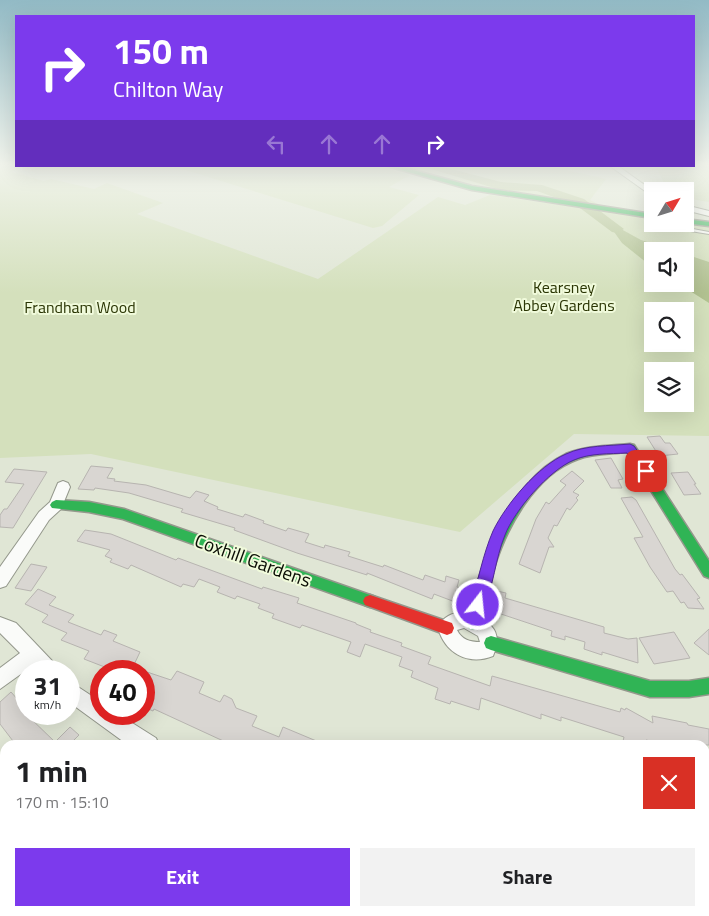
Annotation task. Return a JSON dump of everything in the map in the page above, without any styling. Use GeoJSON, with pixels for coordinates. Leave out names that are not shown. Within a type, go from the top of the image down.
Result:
{"type":"FeatureCollection","features":[{"type":"Feature","properties":{"kind":"street"},"geometry":{"type":"LineString","coordinates":[[592,208],[644,215]]}},
{"type":"Feature","properties":{"kind":"street"},"geometry":{"type":"LineString","coordinates":[[694,210],[709,214]]}},
{"type":"Feature","properties":{"kind":"street"},"geometry":{"type":"LineString","coordinates":[[694,222],[709,224]]}},
{"type":"Feature","properties":{"kind":"street"},"geometry":{"type":"LineString","coordinates":[[473,623],[499,533],[525,494],[550,470],[569,457],[593,451],[630,448],[685,539],[709,572]]}},
{"type":"Feature","properties":{"kind":"street"},"geometry":{"type":"LineString","coordinates":[[0,581],[44,516],[56,505],[63,487]]}},
{"type":"Feature","properties":{"kind":"street","name":"Coxhill Gardens"},"geometry":{"type":"LineString","coordinates":[[56,505],[89,507],[124,514],[447,628]]}},
{"type":"Feature","properties":{"kind":"street"},"geometry":{"type":"LineString","coordinates":[[464,620],[473,623],[484,629],[490,636],[491,643],[487,650],[479,653],[468,650],[454,643],[449,637],[447,628],[454,621],[464,620]]}},
{"type":"Feature","properties":{"kind":"street"},"geometry":{"type":"LineString","coordinates":[[0,625],[10,629],[39,660]]}},
{"type":"Feature","properties":{"kind":"street"},"geometry":{"type":"LineString","coordinates":[[491,643],[650,689],[689,689],[709,686]]}},
{"type":"Feature","properties":{"kind":"street"},"geometry":{"type":"LineString","coordinates":[[0,680],[33,654]]}},
{"type":"Feature","properties":{"kind":"street"},"geometry":{"type":"LineString","coordinates":[[116,725],[140,740]]}},
{"type":"Feature","properties":{"kind":"lane"},"geometry":{"type":"LineString","coordinates":[[694,231],[709,233]]}},
{"type":"Feature","properties":{"kind":"lane"},"geometry":{"type":"LineString","coordinates":[[631,485],[652,482]]}},
{"type":"Feature","properties":{"kind":"green space"},"geometry":{"type":"Polygon","coordinates":[[[0,208],[152,208],[137,214],[318,279],[422,208],[580,208],[644,217],[644,232],[694,232],[694,225],[709,226],[709,436],[574,434],[460,532],[91,454],[0,458],[0,208]]]}},
{"type":"Feature","properties":{"kind":"green space"},"geometry":{"type":"Polygon","coordinates":[[[308,208],[404,208],[382,226],[373,228],[308,208]]]}},
{"type":"Feature","properties":{"kind":"shaded area"},"geometry":{"type":"Polygon","coordinates":[[[612,229],[621,229],[647,242],[644,242],[644,261],[622,243],[612,229]]]}},
{"type":"Feature","properties":{"kind":"shaded area"},"geometry":{"type":"Polygon","coordinates":[[[694,257],[709,262],[709,303],[692,292],[694,292],[694,257]]]}},
{"type":"Feature","properties":{"kind":"building"},"geometry":{"type":"Polygon","coordinates":[[[660,436],[665,443],[670,443],[678,454],[659,456],[647,437],[660,436]]]}},
{"type":"Feature","properties":{"kind":"building"},"geometry":{"type":"Polygon","coordinates":[[[611,458],[623,479],[618,480],[622,488],[611,488],[595,460],[611,458]]]}},
{"type":"Feature","properties":{"kind":"building"},"geometry":{"type":"Polygon","coordinates":[[[91,466],[113,468],[107,478],[115,479],[114,481],[146,485],[190,498],[196,491],[209,495],[204,501],[218,507],[217,509],[243,517],[245,514],[286,531],[288,528],[309,534],[305,542],[324,548],[325,545],[350,552],[348,556],[383,567],[384,565],[423,580],[425,575],[445,582],[446,576],[459,580],[457,587],[467,590],[463,605],[434,594],[432,599],[367,573],[367,575],[297,553],[234,530],[235,528],[181,512],[183,509],[129,493],[95,488],[94,490],[78,489],[91,466]]]}},
{"type":"Feature","properties":{"kind":"building"},"geometry":{"type":"Polygon","coordinates":[[[14,469],[47,472],[13,528],[0,527],[0,515],[4,509],[7,509],[24,484],[5,482],[14,469]]]}},
{"type":"Feature","properties":{"kind":"building"},"geometry":{"type":"Polygon","coordinates":[[[572,471],[584,481],[573,492],[579,495],[576,498],[578,500],[570,510],[567,508],[557,526],[554,525],[548,538],[554,547],[549,547],[540,573],[519,564],[536,519],[546,502],[549,504],[566,485],[560,481],[572,471]]]}},
{"type":"Feature","properties":{"kind":"building"},"geometry":{"type":"Polygon","coordinates":[[[688,472],[701,494],[684,495],[671,473],[688,472]]]}},
{"type":"Feature","properties":{"kind":"building"},"geometry":{"type":"Polygon","coordinates":[[[632,497],[636,500],[675,569],[680,575],[682,574],[700,598],[697,599],[704,609],[688,608],[684,602],[681,603],[673,591],[667,592],[650,567],[634,538],[643,537],[621,498],[632,497]]]}},
{"type":"Feature","properties":{"kind":"building"},"geometry":{"type":"Polygon","coordinates":[[[85,530],[111,534],[176,560],[178,558],[262,589],[263,587],[299,598],[297,603],[356,623],[371,630],[370,632],[402,643],[401,646],[431,657],[428,664],[490,686],[492,676],[620,712],[621,708],[625,710],[626,708],[653,723],[652,716],[687,723],[688,725],[709,729],[709,740],[623,740],[624,737],[561,717],[561,721],[541,714],[541,719],[481,698],[479,710],[451,701],[450,704],[435,699],[438,688],[411,677],[413,671],[399,666],[402,657],[365,644],[360,657],[347,652],[351,642],[302,625],[300,628],[272,618],[274,614],[258,608],[260,604],[237,596],[235,599],[217,592],[220,587],[199,579],[194,587],[183,584],[181,587],[131,565],[128,569],[110,562],[112,559],[105,556],[110,550],[77,541],[85,530]]]}},
{"type":"Feature","properties":{"kind":"building"},"geometry":{"type":"Polygon","coordinates":[[[31,564],[47,567],[31,591],[15,588],[31,564]]]}},
{"type":"Feature","properties":{"kind":"building"},"geometry":{"type":"Polygon","coordinates":[[[38,589],[56,597],[49,605],[74,615],[68,622],[101,635],[104,630],[117,635],[113,641],[140,652],[136,660],[90,661],[84,659],[89,651],[61,640],[67,633],[42,622],[48,615],[25,604],[38,589]]]}},
{"type":"Feature","properties":{"kind":"building"},"geometry":{"type":"Polygon","coordinates":[[[497,591],[506,593],[505,598],[604,627],[604,633],[628,639],[637,638],[638,663],[602,652],[602,655],[584,649],[585,642],[565,636],[565,640],[551,636],[552,631],[501,614],[493,609],[497,591]]]}},
{"type":"Feature","properties":{"kind":"building"},"geometry":{"type":"Polygon","coordinates":[[[709,629],[709,655],[694,643],[709,629]]]}},
{"type":"Feature","properties":{"kind":"building"},"geometry":{"type":"Polygon","coordinates":[[[674,632],[690,658],[654,664],[639,638],[674,632]]]}},
{"type":"Feature","properties":{"kind":"building"},"geometry":{"type":"Polygon","coordinates":[[[177,671],[204,682],[199,693],[220,702],[224,695],[232,699],[236,708],[257,716],[252,726],[279,737],[283,727],[314,740],[221,740],[155,709],[155,675],[171,680],[177,671]]]}},
{"type":"Feature","properties":{"kind":"building"},"geometry":{"type":"Polygon","coordinates":[[[11,692],[15,697],[15,725],[37,725],[53,740],[12,740],[0,724],[0,702],[11,692]]]}},
{"type":"Feature","properties":{"kind":"building"},"geometry":{"type":"Polygon","coordinates":[[[70,727],[79,735],[74,740],[57,740],[70,727]]]}},
{"type":"Feature","properties":{"kind":"waterway"},"geometry":{"type":"LineString","coordinates":[[588,208],[617,229]]}},
{"type":"Feature","properties":{"kind":"traffic: fast"},"geometry":{"type":"LineString","coordinates":[[599,208],[644,215]]}},
{"type":"Feature","properties":{"kind":"traffic: fast"},"geometry":{"type":"LineString","coordinates":[[694,222],[709,224]]}},
{"type":"Feature","properties":{"kind":"traffic: fast"},"geometry":{"type":"LineString","coordinates":[[473,623],[488,567],[509,517],[520,501],[546,473],[565,459],[584,452],[630,448],[709,572]]}},
{"type":"Feature","properties":{"kind":"traffic: fast"},"geometry":{"type":"LineString","coordinates":[[56,505],[89,507],[124,514],[370,601]]}},
{"type":"Feature","properties":{"kind":"traffic: fast"},"geometry":{"type":"LineString","coordinates":[[491,643],[650,689],[689,689],[709,686]]}},
{"type":"Feature","properties":{"kind":"traffic: jam"},"geometry":{"type":"LineString","coordinates":[[370,601],[447,628]]}},
{"type":"Feature","properties":{"kind":"route"},"geometry":{"type":"LineString","coordinates":[[478,605],[499,533],[525,494],[550,470],[569,457],[593,451],[630,448],[646,471]]}},
{"type":"Feature","properties":{"kind":"park label","name":"Kearsney Abbey Gardens"},"geometry":{"type":"Point","coordinates":[564,296]}},
{"type":"Feature","properties":{"kind":"park label","name":"Frandham Wood"},"geometry":{"type":"Point","coordinates":[80,307]}}]}
